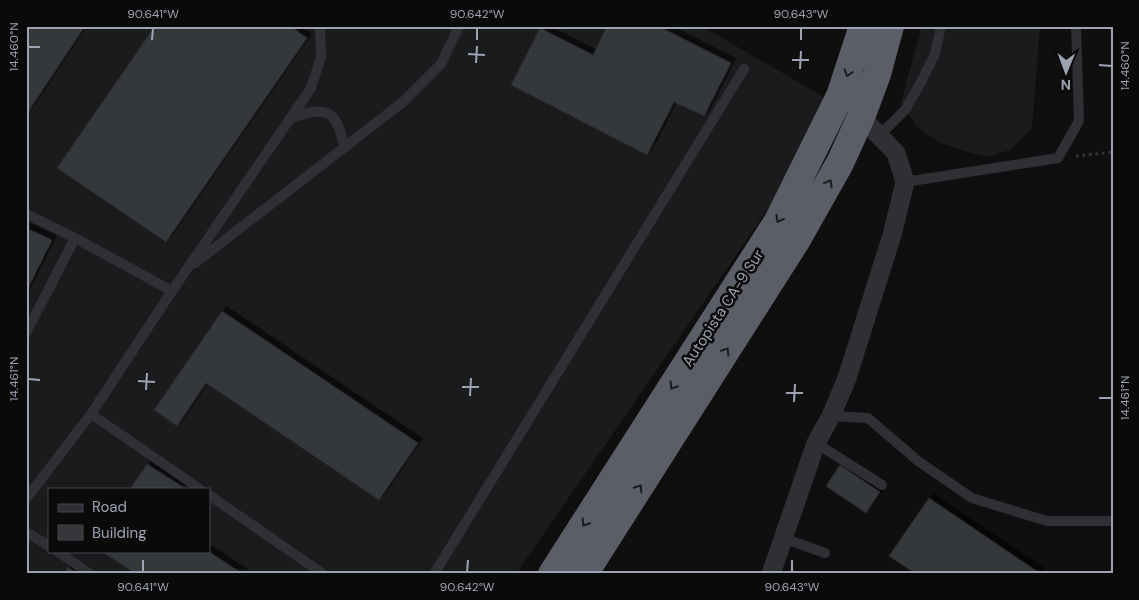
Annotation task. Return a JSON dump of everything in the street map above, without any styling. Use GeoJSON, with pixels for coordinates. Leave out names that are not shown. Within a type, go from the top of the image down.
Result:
{"type":"FeatureCollection","features":[{"type":"Feature","properties":{"kind":"highway","name":"Autopista CA-9 Sur"},"geometry":{"type":"LineString","coordinates":[[552,574],[778,221],[840,96],[863,26]]}},
{"type":"Feature","properties":{"kind":"highway","name":"Autopista CA-9 Sur"},"geometry":{"type":"LineString","coordinates":[[584,574],[796,242],[840,163],[870,126],[877,74],[890,26]]}},
{"type":"Feature","properties":{"kind":"street"},"geometry":{"type":"LineString","coordinates":[[771,574],[816,443],[831,416],[847,378],[892,235],[905,182],[896,153],[870,126]]}},
{"type":"Feature","properties":{"kind":"lane"},"geometry":{"type":"LineString","coordinates":[[28,493],[92,414],[186,270],[311,88],[321,57],[320,26]]}},
{"type":"Feature","properties":{"kind":"lane"},"geometry":{"type":"LineString","coordinates":[[186,270],[403,102],[440,64],[460,26]]}},
{"type":"Feature","properties":{"kind":"lane"},"geometry":{"type":"LineString","coordinates":[[870,126],[905,110],[935,54],[941,26]]}},
{"type":"Feature","properties":{"kind":"lane"},"geometry":{"type":"LineString","coordinates":[[905,182],[1058,158],[1079,121],[1076,26]]}},
{"type":"Feature","properties":{"kind":"lane"},"geometry":{"type":"LineString","coordinates":[[434,574],[744,69]]}},
{"type":"Feature","properties":{"kind":"lane"},"geometry":{"type":"LineString","coordinates":[[290,118],[311,111],[323,112],[335,119],[341,130],[344,147]]}},
{"type":"Feature","properties":{"kind":"lane"},"geometry":{"type":"LineString","coordinates":[[26,214],[75,238],[172,291]]}},
{"type":"Feature","properties":{"kind":"lane"},"geometry":{"type":"LineString","coordinates":[[26,333],[75,238]]}},
{"type":"Feature","properties":{"kind":"lane"},"geometry":{"type":"LineString","coordinates":[[92,414],[199,488]]}},
{"type":"Feature","properties":{"kind":"lane"},"geometry":{"type":"LineString","coordinates":[[831,416],[868,418],[918,461],[972,498],[1047,521],[1113,521]]}},
{"type":"Feature","properties":{"kind":"lane"},"geometry":{"type":"LineString","coordinates":[[816,443],[882,486]]}},
{"type":"Feature","properties":{"kind":"lane"},"geometry":{"type":"LineString","coordinates":[[210,496],[322,574]]}},
{"type":"Feature","properties":{"kind":"lane"},"geometry":{"type":"LineString","coordinates":[[26,532],[48,545]]}},
{"type":"Feature","properties":{"kind":"lane"},"geometry":{"type":"LineString","coordinates":[[783,538],[825,553]]}},
{"type":"Feature","properties":{"kind":"lane"},"geometry":{"type":"LineString","coordinates":[[58,552],[90,574]]}},
{"type":"Feature","properties":{"kind":"path"},"geometry":{"type":"LineString","coordinates":[[1058,158],[1113,152]]}},
{"type":"Feature","properties":{"kind":"shaded area"},"geometry":{"type":"Polygon","coordinates":[[[26,26],[702,26],[839,106],[516,574],[26,574],[26,26]]]}},
{"type":"Feature","properties":{"kind":"shaded area"},"geometry":{"type":"Polygon","coordinates":[[[922,26],[1040,26],[1032,128],[1010,150],[987,157],[971,153],[938,142],[916,126],[901,102],[922,26]]]}},
{"type":"Feature","properties":{"kind":"building"},"geometry":{"type":"Polygon","coordinates":[[[26,26],[85,26],[28,112],[26,112],[26,26]]]}},
{"type":"Feature","properties":{"kind":"building"},"geometry":{"type":"Polygon","coordinates":[[[155,26],[290,26],[307,38],[166,242],[57,168],[155,26]]]}},
{"type":"Feature","properties":{"kind":"building"},"geometry":{"type":"Polygon","coordinates":[[[607,26],[658,26],[731,63],[704,116],[674,102],[647,155],[511,85],[540,28],[593,55],[607,26]]]}},
{"type":"Feature","properties":{"kind":"building"},"geometry":{"type":"Polygon","coordinates":[[[26,228],[52,240],[26,292],[26,228]]]}},
{"type":"Feature","properties":{"kind":"building"},"geometry":{"type":"Polygon","coordinates":[[[222,311],[418,443],[379,500],[206,383],[177,426],[154,410],[222,311]]]}},
{"type":"Feature","properties":{"kind":"building"},"geometry":{"type":"Polygon","coordinates":[[[147,464],[184,488],[131,488],[147,464]]]}},
{"type":"Feature","properties":{"kind":"building"},"geometry":{"type":"Polygon","coordinates":[[[840,465],[880,492],[866,513],[826,486],[840,465]]]}},
{"type":"Feature","properties":{"kind":"building"},"geometry":{"type":"Polygon","coordinates":[[[929,498],[1041,574],[916,574],[889,556],[929,498]]]}},
{"type":"Feature","properties":{"kind":"building"},"geometry":{"type":"Polygon","coordinates":[[[103,552],[210,552],[243,574],[136,574],[103,552]]]}},
{"type":"Feature","properties":{"kind":"building"},"geometry":{"type":"Polygon","coordinates":[[[68,567],[77,574],[64,574],[68,567]]]}}]}
